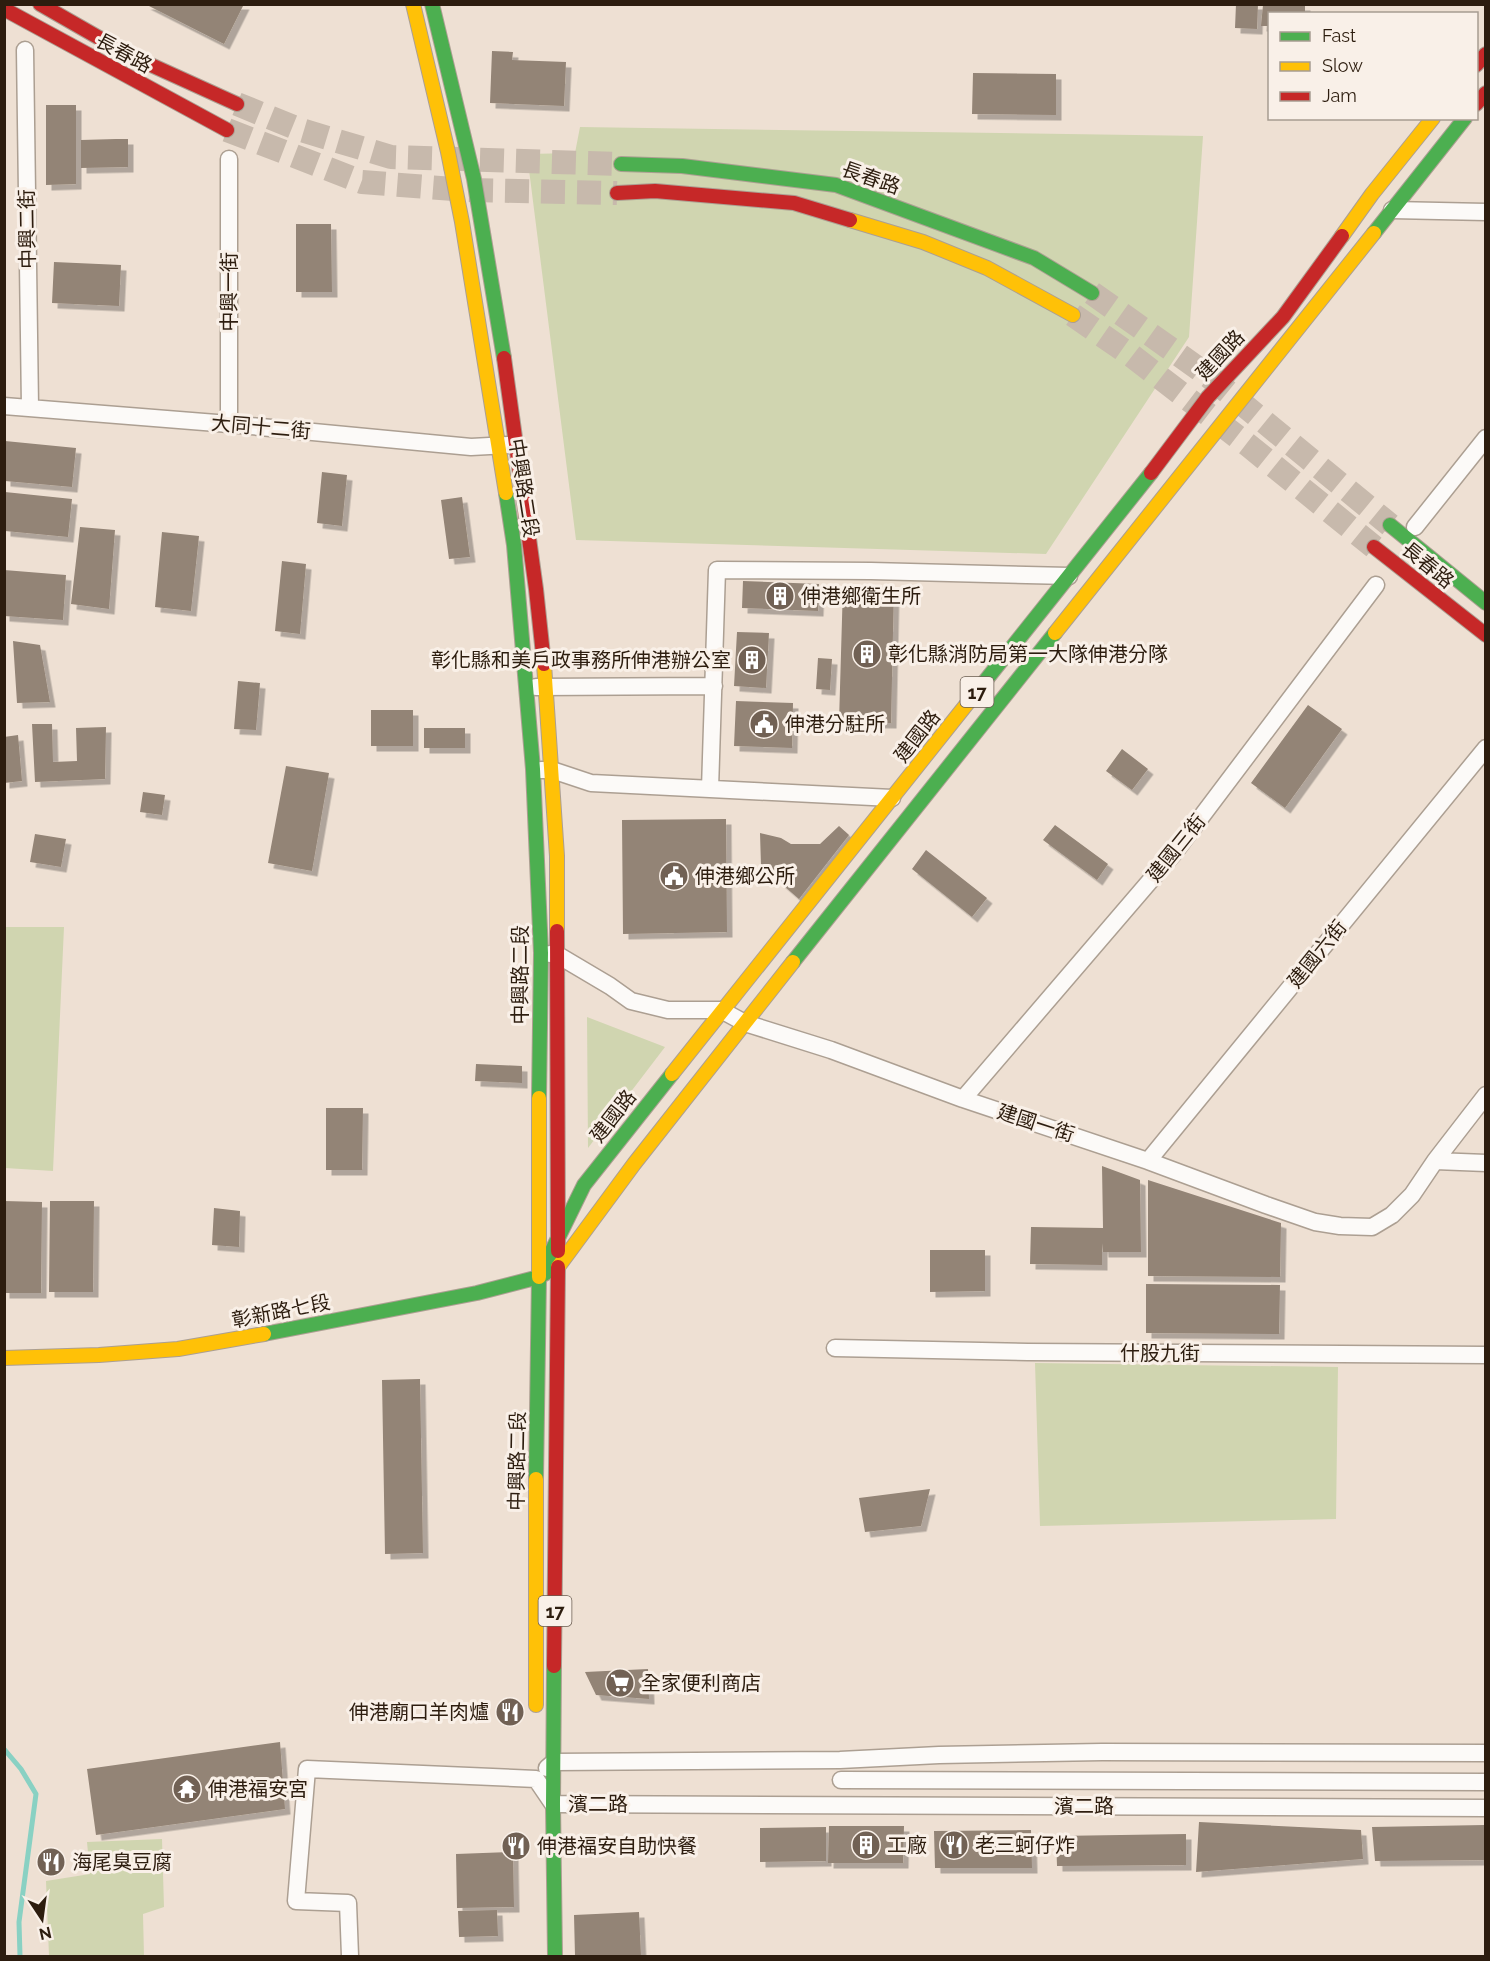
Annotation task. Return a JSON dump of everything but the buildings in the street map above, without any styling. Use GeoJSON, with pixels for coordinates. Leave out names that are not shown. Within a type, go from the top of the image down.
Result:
{"type":"FeatureCollection","features":[{"type":"Feature","properties":{"kind":"main road","name":"長春路"},"geometry":{"type":"LineString","coordinates":[[40,4],[129,55],[237,104]]}},
{"type":"Feature","properties":{"kind":"main road","name":"中興路二段"},"geometry":{"type":"LineString","coordinates":[[413,4],[462,222],[514,545],[548,954],[558,1238],[553,1804],[555,1956]]}},
{"type":"Feature","properties":{"kind":"main road","name":"中興路二段"},"geometry":{"type":"LineString","coordinates":[[432,4],[468,150],[482,218],[518,445],[536,588],[552,770],[557,856],[548,954],[538,1168],[536,1724]]}},
{"type":"Feature","properties":{"kind":"main road","name":"長春路"},"geometry":{"type":"LineString","coordinates":[[4,9],[227,129]]}},
{"type":"Feature","properties":{"kind":"main road","name":"建國路"},"geometry":{"type":"LineString","coordinates":[[539,1277],[584,1185],[1175,442],[1208,396],[1283,316],[1372,194],[1431,120]]}},
{"type":"Feature","properties":{"kind":"main road","name":"建國路"},"geometry":{"type":"LineString","coordinates":[[558,1266],[595,1214],[745,1023],[1463,120]]}},
{"type":"Feature","properties":{"kind":"main road","name":"長春路"},"geometry":{"type":"LineString","coordinates":[[621,164],[682,166],[836,185],[1034,258],[1092,293]]}},
{"type":"Feature","properties":{"kind":"main road"},"geometry":{"type":"LineString","coordinates":[[617,193],[655,191],[794,203],[923,242],[987,268],[1073,315]]}},
{"type":"Feature","properties":{"kind":"main road","name":"長春路"},"geometry":{"type":"LineString","coordinates":[[1390,525],[1485,603]]}},
{"type":"Feature","properties":{"kind":"main road","name":"長春路"},"geometry":{"type":"LineString","coordinates":[[1374,547],[1485,635]]}},
{"type":"Feature","properties":{"kind":"main road","name":"彰新路七段"},"geometry":{"type":"LineString","coordinates":[[4,1358],[99,1355],[178,1349],[477,1293],[539,1277],[558,1266]]}},
{"type":"Feature","properties":{"kind":"main road"},"geometry":{"type":"LineString","coordinates":[[536,1757],[536,1802]]}},
{"type":"Feature","properties":{"kind":"street","name":"中興二街"},"geometry":{"type":"LineString","coordinates":[[25,50],[30,407]]}},
{"type":"Feature","properties":{"kind":"street","name":"中興一街"},"geometry":{"type":"LineString","coordinates":[[229,159],[229,424]]}},
{"type":"Feature","properties":{"kind":"street"},"geometry":{"type":"LineString","coordinates":[[1392,210],[1485,212]]}},
{"type":"Feature","properties":{"kind":"street","name":"大同十二街"},"geometry":{"type":"LineString","coordinates":[[4,406],[471,447],[498,444],[518,445]]}},
{"type":"Feature","properties":{"kind":"street"},"geometry":{"type":"LineString","coordinates":[[1415,527],[1485,438]]}},
{"type":"Feature","properties":{"kind":"street"},"geometry":{"type":"LineString","coordinates":[[710,789],[717,570],[1069,576]]}},
{"type":"Feature","properties":{"kind":"street","name":"建國三街"},"geometry":{"type":"LineString","coordinates":[[963,1099],[1174,853],[1376,585]]}},
{"type":"Feature","properties":{"kind":"street"},"geometry":{"type":"LineString","coordinates":[[526,687],[714,686]]}},
{"type":"Feature","properties":{"kind":"street","name":"建國六街"},"geometry":{"type":"LineString","coordinates":[[1148,1161],[1485,748]]}},
{"type":"Feature","properties":{"kind":"street"},"geometry":{"type":"LineString","coordinates":[[533,770],[552,770],[591,783],[892,798]]}},
{"type":"Feature","properties":{"kind":"street","name":"建國一街"},"geometry":{"type":"LineString","coordinates":[[548,954],[610,986],[631,1001],[668,1010],[721,1010],[745,1023],[831,1050],[963,1099],[1148,1161],[1315,1222],[1340,1226],[1372,1227],[1392,1215],[1412,1195],[1485,1095]]}},
{"type":"Feature","properties":{"kind":"street"},"geometry":{"type":"LineString","coordinates":[[1435,1161],[1485,1163]]}},
{"type":"Feature","properties":{"kind":"street","name":"什股九街"},"geometry":{"type":"LineString","coordinates":[[835,1348],[1035,1352],[1485,1355]]}},
{"type":"Feature","properties":{"kind":"street"},"geometry":{"type":"LineString","coordinates":[[350,1956],[348,1903],[296,1901],[307,1768],[536,1779],[554,1762],[840,1761],[939,1755],[1102,1752],[1485,1753]]}},
{"type":"Feature","properties":{"kind":"street","name":"濱二路"},"geometry":{"type":"LineString","coordinates":[[536,1779],[553,1804],[1485,1808]]}},
{"type":"Feature","properties":{"kind":"street"},"geometry":{"type":"LineString","coordinates":[[841,1780],[1485,1782]]}},
{"type":"Feature","properties":{"kind":"green space"},"geometry":{"type":"Polygon","coordinates":[[[580,127],[1203,136],[1189,337],[1046,554],[576,540],[527,154],[575,153],[580,127]]]}},
{"type":"Feature","properties":{"kind":"green space"},"geometry":{"type":"Polygon","coordinates":[[[5,927],[64,927],[53,1171],[5,1168],[5,927]]]}},
{"type":"Feature","properties":{"kind":"green space"},"geometry":{"type":"Polygon","coordinates":[[[587,1017],[665,1047],[588,1148],[587,1017]]]}},
{"type":"Feature","properties":{"kind":"green space"},"geometry":{"type":"Polygon","coordinates":[[[1035,1363],[1338,1367],[1336,1519],[1040,1526],[1035,1363]]]}},
{"type":"Feature","properties":{"kind":"green space"},"geometry":{"type":"Polygon","coordinates":[[[162,1839],[164,1907],[143,1914],[144,1956],[49,1956],[46,1881],[90,1874],[87,1842],[162,1839]]]}},
{"type":"Feature","properties":{"kind":"waterway"},"geometry":{"type":"LineString","coordinates":[[4,1749],[21,1769],[36,1794],[19,1922],[20,1956]]}},
{"type":"Feature","properties":{"kind":"tunnel"},"geometry":{"type":"LineString","coordinates":[[237,104],[301,130],[391,157],[621,164]]}},
{"type":"Feature","properties":{"kind":"tunnel"},"geometry":{"type":"LineString","coordinates":[[227,130],[362,182],[466,190],[617,193]]}},
{"type":"Feature","properties":{"kind":"tunnel"},"geometry":{"type":"LineString","coordinates":[[1092,293],[1206,374],[1390,525]]}},
{"type":"Feature","properties":{"kind":"tunnel"},"geometry":{"type":"LineString","coordinates":[[1073,315],[1132,356],[1248,445],[1374,547]]}},
{"type":"Feature","properties":{"kind":"traffic: fast"},"geometry":{"type":"LineString","coordinates":[[432,4],[474,179],[504,358]]}},
{"type":"Feature","properties":{"kind":"traffic: fast"},"geometry":{"type":"LineString","coordinates":[[1374,233],[1463,120]]}},
{"type":"Feature","properties":{"kind":"traffic: fast"},"geometry":{"type":"LineString","coordinates":[[621,164],[682,166],[836,185],[1034,258],[1092,293]]}},
{"type":"Feature","properties":{"kind":"traffic: fast"},"geometry":{"type":"LineString","coordinates":[[970,700],[1151,473]]}},
{"type":"Feature","properties":{"kind":"traffic: fast"},"geometry":{"type":"LineString","coordinates":[[506,493],[514,545],[533,769],[541,953],[539,1098]]}},
{"type":"Feature","properties":{"kind":"traffic: fast"},"geometry":{"type":"LineString","coordinates":[[1390,525],[1486,603]]}},
{"type":"Feature","properties":{"kind":"traffic: fast"},"geometry":{"type":"LineString","coordinates":[[793,962],[1055,633]]}},
{"type":"Feature","properties":{"kind":"traffic: fast"},"geometry":{"type":"LineString","coordinates":[[536,1479],[539,1277],[584,1185],[672,1074]]}},
{"type":"Feature","properties":{"kind":"traffic: fast"},"geometry":{"type":"LineString","coordinates":[[264,1334],[477,1293],[539,1277],[558,1266],[558,1251]]}},
{"type":"Feature","properties":{"kind":"traffic: fast"},"geometry":{"type":"LineString","coordinates":[[554,1666],[555,1956]]}},
{"type":"Feature","properties":{"kind":"traffic: slow"},"geometry":{"type":"LineString","coordinates":[[413,4],[462,222],[506,493]]}},
{"type":"Feature","properties":{"kind":"traffic: slow"},"geometry":{"type":"LineString","coordinates":[[1342,236],[1372,194],[1431,120]]}},
{"type":"Feature","properties":{"kind":"traffic: slow"},"geometry":{"type":"LineString","coordinates":[[850,220],[923,242],[987,268],[1073,315]]}},
{"type":"Feature","properties":{"kind":"traffic: slow"},"geometry":{"type":"LineString","coordinates":[[1055,633],[1374,233]]}},
{"type":"Feature","properties":{"kind":"traffic: slow"},"geometry":{"type":"LineString","coordinates":[[544,664],[557,856],[557,931]]}},
{"type":"Feature","properties":{"kind":"traffic: slow"},"geometry":{"type":"LineString","coordinates":[[672,1074],[970,700]]}},
{"type":"Feature","properties":{"kind":"traffic: slow"},"geometry":{"type":"LineString","coordinates":[[558,1267],[634,1164],[793,962]]}},
{"type":"Feature","properties":{"kind":"traffic: slow"},"geometry":{"type":"LineString","coordinates":[[539,1098],[539,1277]]}},
{"type":"Feature","properties":{"kind":"traffic: slow"},"geometry":{"type":"LineString","coordinates":[[4,1358],[99,1355],[178,1349],[264,1334]]}},
{"type":"Feature","properties":{"kind":"traffic: slow"},"geometry":{"type":"LineString","coordinates":[[536,1479],[536,1705]]}},
{"type":"Feature","properties":{"kind":"traffic: jam"},"geometry":{"type":"LineString","coordinates":[[40,4],[129,55],[237,104]]}},
{"type":"Feature","properties":{"kind":"traffic: jam"},"geometry":{"type":"LineString","coordinates":[[4,9],[227,130]]}},
{"type":"Feature","properties":{"kind":"traffic: jam"},"geometry":{"type":"LineString","coordinates":[[1478,63],[1486,54]]}},
{"type":"Feature","properties":{"kind":"traffic: jam"},"geometry":{"type":"LineString","coordinates":[[1478,102],[1486,93]]}},
{"type":"Feature","properties":{"kind":"traffic: jam"},"geometry":{"type":"LineString","coordinates":[[617,193],[655,191],[794,203],[850,220]]}},
{"type":"Feature","properties":{"kind":"traffic: jam"},"geometry":{"type":"LineString","coordinates":[[1151,473],[1208,397],[1283,317],[1342,236]]}},
{"type":"Feature","properties":{"kind":"traffic: jam"},"geometry":{"type":"LineString","coordinates":[[504,358],[544,664]]}},
{"type":"Feature","properties":{"kind":"traffic: jam"},"geometry":{"type":"LineString","coordinates":[[1374,547],[1486,635]]}},
{"type":"Feature","properties":{"kind":"traffic: jam"},"geometry":{"type":"LineString","coordinates":[[557,931],[558,1251]]}},
{"type":"Feature","properties":{"kind":"traffic: jam"},"geometry":{"type":"LineString","coordinates":[[554,1666],[558,1267]]}},
{"type":"Feature","properties":{"kind":"place","name":"伸港鄉衛生所"},"geometry":{"type":"Point","coordinates":[780,596]}},
{"type":"Feature","properties":{"kind":"place","name":"彰化縣消防局第一大隊伸港分隊"},"geometry":{"type":"Point","coordinates":[867,654]}},
{"type":"Feature","properties":{"kind":"place","name":"彰化縣和美戶政事務所伸港辦公室"},"geometry":{"type":"Point","coordinates":[752,660]}},
{"type":"Feature","properties":{"kind":"place","name":"伸港分駐所"},"geometry":{"type":"Point","coordinates":[764,724]}},
{"type":"Feature","properties":{"kind":"place","name":"伸港鄉公所"},"geometry":{"type":"Point","coordinates":[674,876]}},
{"type":"Feature","properties":{"kind":"place","name":"全家便利商店"},"geometry":{"type":"Point","coordinates":[620,1683]}},
{"type":"Feature","properties":{"kind":"place","name":"伸港廟口羊肉爐"},"geometry":{"type":"Point","coordinates":[510,1712]}},
{"type":"Feature","properties":{"kind":"place","name":"伸港福安宮"},"geometry":{"type":"Point","coordinates":[187,1789]}},
{"type":"Feature","properties":{"kind":"place","name":"工廠"},"geometry":{"type":"Point","coordinates":[866,1845]}},
{"type":"Feature","properties":{"kind":"place","name":"老三蚵仔炸"},"geometry":{"type":"Point","coordinates":[954,1845]}},
{"type":"Feature","properties":{"kind":"place","name":"伸港福安自助快餐"},"geometry":{"type":"Point","coordinates":[516,1846]}},
{"type":"Feature","properties":{"kind":"place","name":"海尾臭豆腐"},"geometry":{"type":"Point","coordinates":[51,1862]}}]}
